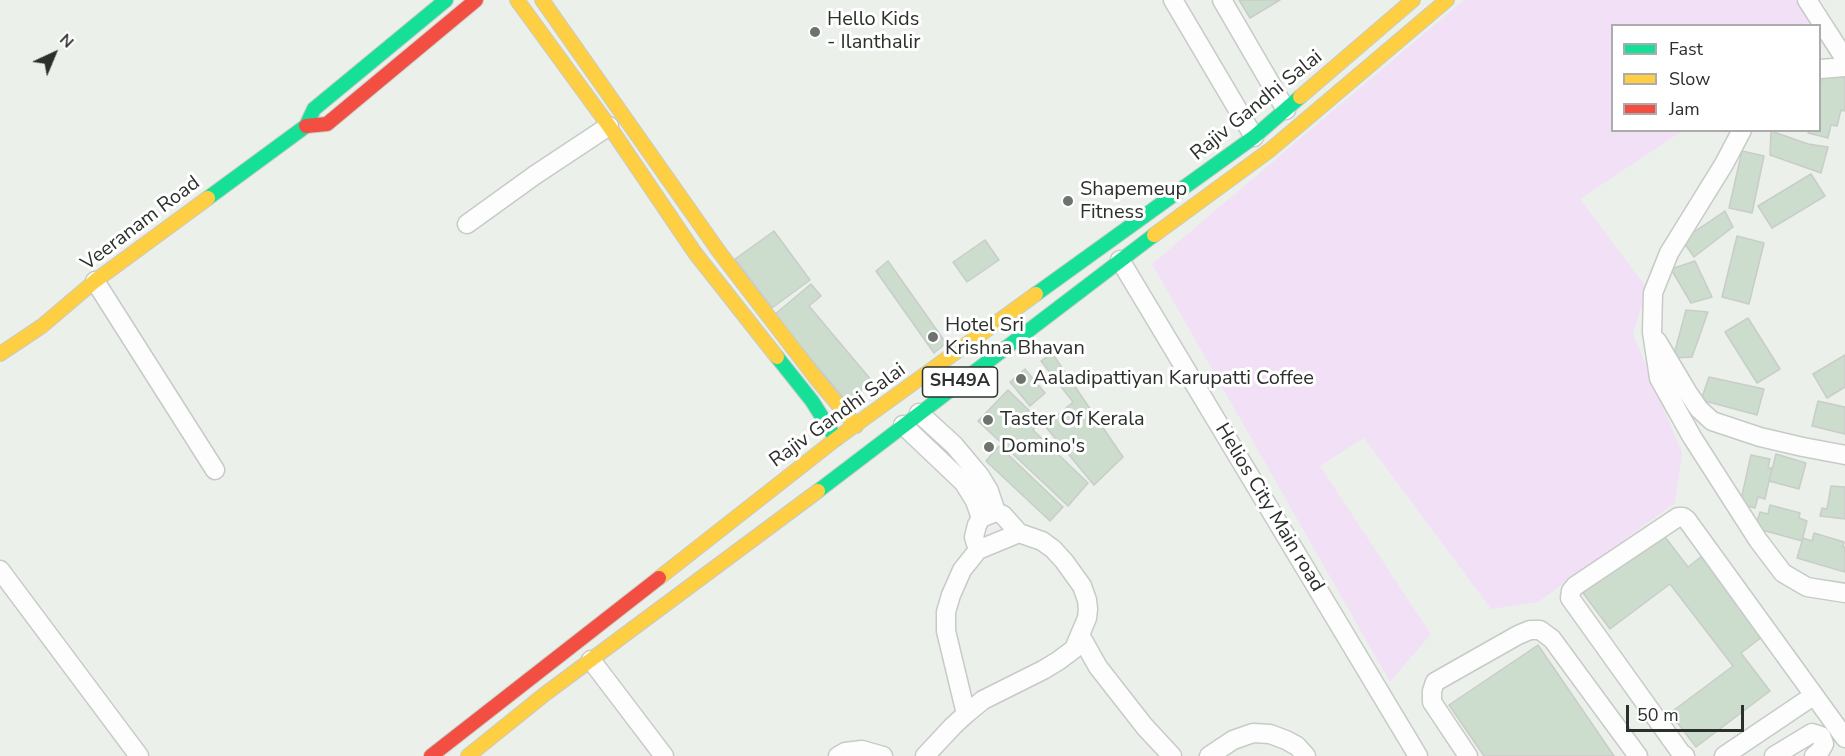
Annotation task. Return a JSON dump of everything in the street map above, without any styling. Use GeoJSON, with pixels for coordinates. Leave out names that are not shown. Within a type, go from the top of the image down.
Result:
{"type":"FeatureCollection","features":[{"type":"Feature","properties":{"kind":"main road"},"geometry":{"type":"LineString","coordinates":[[306,126],[314,109],[446,0]]}},
{"type":"Feature","properties":{"kind":"main road"},"geometry":{"type":"LineString","coordinates":[[306,126],[327,124],[476,0]]}},
{"type":"Feature","properties":{"kind":"main road"},"geometry":{"type":"LineString","coordinates":[[517,0],[609,126],[704,264],[812,401],[836,440]]}},
{"type":"Feature","properties":{"kind":"main road"},"geometry":{"type":"LineString","coordinates":[[542,0],[720,253],[815,377],[856,426]]}},
{"type":"Feature","properties":{"kind":"main road","name":"Rajiv Gandhi Salai"},"geometry":{"type":"LineString","coordinates":[[431,756],[836,440],[1254,137],[1413,0]]}},
{"type":"Feature","properties":{"kind":"main road","name":"Rajiv Gandhi Salai"},"geometry":{"type":"LineString","coordinates":[[468,756],[539,698],[1120,260],[1270,150],[1447,0]]}},
{"type":"Feature","properties":{"kind":"main road","name":"Veeranam Road"},"geometry":{"type":"LineString","coordinates":[[0,354],[42,326],[95,281],[306,126]]}},
{"type":"Feature","properties":{"kind":"main road"},"geometry":{"type":"LineString","coordinates":[[626,151],[641,139]]}},
{"type":"Feature","properties":{"kind":"main road"},"geometry":{"type":"LineString","coordinates":[[704,264],[720,253]]}},
{"type":"Feature","properties":{"kind":"street"},"geometry":{"type":"LineString","coordinates":[[1173,0],[1254,137]]}},
{"type":"Feature","properties":{"kind":"street"},"geometry":{"type":"LineString","coordinates":[[1222,0],[1286,110]]}},
{"type":"Feature","properties":{"kind":"street"},"geometry":{"type":"LineString","coordinates":[[1806,0],[1845,59]]}},
{"type":"Feature","properties":{"kind":"street"},"geometry":{"type":"LineString","coordinates":[[1821,69],[1845,67]]}},
{"type":"Feature","properties":{"kind":"street"},"geometry":{"type":"LineString","coordinates":[[467,224],[609,126]]}},
{"type":"Feature","properties":{"kind":"street"},"geometry":{"type":"LineString","coordinates":[[1741,132],[1669,253],[1653,293],[1652,332],[1659,378],[1692,437],[1783,573],[1807,587],[1845,593]]}},
{"type":"Feature","properties":{"kind":"street","name":"Helios City Main road"},"geometry":{"type":"LineString","coordinates":[[1120,260],[1418,756]]}},
{"type":"Feature","properties":{"kind":"street"},"geometry":{"type":"LineString","coordinates":[[95,281],[215,470]]}},
{"type":"Feature","properties":{"kind":"street"},"geometry":{"type":"LineString","coordinates":[[1652,332],[1688,393],[1712,421],[1760,437],[1845,455]]}},
{"type":"Feature","properties":{"kind":"street"},"geometry":{"type":"LineString","coordinates":[[919,413],[954,445],[980,476],[989,491],[989,515]]}},
{"type":"Feature","properties":{"kind":"street"},"geometry":{"type":"LineString","coordinates":[[903,425],[964,483],[975,501],[989,515]]}},
{"type":"Feature","properties":{"kind":"street"},"geometry":{"type":"LineString","coordinates":[[925,756],[983,700],[1058,661],[1074,648],[1088,609],[1082,586],[1053,549],[1019,533],[1003,515],[989,515],[977,525],[974,537],[978,550]]}},
{"type":"Feature","properties":{"kind":"street"},"geometry":{"type":"LineString","coordinates":[[1685,756],[1570,598],[1575,586],[1673,519],[1683,517],[1837,730]]}},
{"type":"Feature","properties":{"kind":"street"},"geometry":{"type":"LineString","coordinates":[[966,714],[946,631],[946,612],[962,570],[978,550],[1019,533]]}},
{"type":"Feature","properties":{"kind":"street"},"geometry":{"type":"LineString","coordinates":[[0,570],[139,756]]}},
{"type":"Feature","properties":{"kind":"street"},"geometry":{"type":"LineString","coordinates":[[1468,756],[1432,702],[1432,691],[1436,682],[1530,630],[1540,630],[1552,639],[1638,756]]}},
{"type":"Feature","properties":{"kind":"street"},"geometry":{"type":"LineString","coordinates":[[1080,635],[1098,667],[1145,727],[1172,756]]}},
{"type":"Feature","properties":{"kind":"street"},"geometry":{"type":"LineString","coordinates":[[591,660],[664,756]]}},
{"type":"Feature","properties":{"kind":"street"},"geometry":{"type":"LineString","coordinates":[[1724,756],[1813,696]]}},
{"type":"Feature","properties":{"kind":"street"},"geometry":{"type":"LineString","coordinates":[[1774,756],[1809,734],[1837,730]]}},
{"type":"Feature","properties":{"kind":"street"},"geometry":{"type":"LineString","coordinates":[[1814,756],[1837,730]]}},
{"type":"Feature","properties":{"kind":"street"},"geometry":{"type":"LineString","coordinates":[[1209,756],[1233,740],[1253,733],[1270,734],[1286,740],[1297,746],[1306,756]]}},
{"type":"Feature","properties":{"kind":"street"},"geometry":{"type":"LineString","coordinates":[[838,756],[845,752],[862,750],[883,756]]}},
{"type":"Feature","properties":{"kind":"shaded area"},"geometry":{"type":"Polygon","coordinates":[[[1464,0],[1795,0],[1812,24],[1611,24],[1611,132],[1680,132],[1580,199],[1647,288],[1633,334],[1682,453],[1675,503],[1538,602],[1491,609],[1364,438],[1320,466],[1431,634],[1390,682],[1152,264],[1464,0]]]}},
{"type":"Feature","properties":{"kind":"building"},"geometry":{"type":"Polygon","coordinates":[[[1239,0],[1280,0],[1250,18],[1239,0]]]}},
{"type":"Feature","properties":{"kind":"building"},"geometry":{"type":"Polygon","coordinates":[[[1823,70],[1845,76],[1845,111],[1841,110],[1837,126],[1831,125],[1828,138],[1808,133],[1821,132],[1823,70]]]}},
{"type":"Feature","properties":{"kind":"building"},"geometry":{"type":"Polygon","coordinates":[[[1771,132],[1808,144],[1828,147],[1821,173],[1770,155],[1771,132]]]}},
{"type":"Feature","properties":{"kind":"building"},"geometry":{"type":"Polygon","coordinates":[[[1742,151],[1764,156],[1752,213],[1729,208],[1742,151]]]}},
{"type":"Feature","properties":{"kind":"building"},"geometry":{"type":"Polygon","coordinates":[[[1811,174],[1825,196],[1772,228],[1758,206],[1811,174]]]}},
{"type":"Feature","properties":{"kind":"building"},"geometry":{"type":"Polygon","coordinates":[[[1725,211],[1733,227],[1694,257],[1682,240],[1725,211]]]}},
{"type":"Feature","properties":{"kind":"building"},"geometry":{"type":"Polygon","coordinates":[[[774,231],[810,280],[772,308],[735,259],[774,231]]]}},
{"type":"Feature","properties":{"kind":"building"},"geometry":{"type":"Polygon","coordinates":[[[1737,236],[1764,243],[1749,304],[1722,297],[1737,236]]]}},
{"type":"Feature","properties":{"kind":"building"},"geometry":{"type":"Polygon","coordinates":[[[985,240],[999,260],[967,282],[953,262],[985,240]]]}},
{"type":"Feature","properties":{"kind":"building"},"geometry":{"type":"Polygon","coordinates":[[[888,261],[946,343],[934,353],[876,271],[888,261]]]}},
{"type":"Feature","properties":{"kind":"building"},"geometry":{"type":"Polygon","coordinates":[[[1695,261],[1712,297],[1691,303],[1671,269],[1695,261]]]}},
{"type":"Feature","properties":{"kind":"building"},"geometry":{"type":"Polygon","coordinates":[[[811,284],[821,296],[809,306],[872,381],[847,402],[774,315],[811,284]]]}},
{"type":"Feature","properties":{"kind":"building"},"geometry":{"type":"Polygon","coordinates":[[[1686,310],[1708,312],[1692,357],[1673,358],[1686,310]]]}},
{"type":"Feature","properties":{"kind":"building"},"geometry":{"type":"Polygon","coordinates":[[[1748,318],[1780,369],[1757,383],[1725,332],[1748,318]]]}},
{"type":"Feature","properties":{"kind":"building"},"geometry":{"type":"Polygon","coordinates":[[[1052,353],[1123,457],[1094,485],[1045,426],[1073,402],[1041,361],[1052,353]]]}},
{"type":"Feature","properties":{"kind":"building"},"geometry":{"type":"Polygon","coordinates":[[[1845,355],[1845,387],[1827,398],[1813,374],[1845,355]]]}},
{"type":"Feature","properties":{"kind":"building"},"geometry":{"type":"Polygon","coordinates":[[[1025,369],[1045,393],[1030,406],[1010,382],[1025,369]]]}},
{"type":"Feature","properties":{"kind":"building"},"geometry":{"type":"Polygon","coordinates":[[[1709,377],[1764,389],[1757,415],[1701,400],[1709,377]]]}},
{"type":"Feature","properties":{"kind":"building"},"geometry":{"type":"Polygon","coordinates":[[[1008,390],[1040,421],[1033,430],[1088,483],[1068,506],[978,421],[1008,390]]]}},
{"type":"Feature","properties":{"kind":"building"},"geometry":{"type":"Polygon","coordinates":[[[1818,401],[1845,407],[1845,434],[1812,426],[1818,401]]]}},
{"type":"Feature","properties":{"kind":"building"},"geometry":{"type":"Polygon","coordinates":[[[999,446],[1063,507],[1050,521],[986,461],[999,446]]]}},
{"type":"Feature","properties":{"kind":"building"},"geometry":{"type":"Polygon","coordinates":[[[1776,454],[1806,463],[1799,489],[1769,481],[1776,454]]]}},
{"type":"Feature","properties":{"kind":"building"},"geometry":{"type":"Polygon","coordinates":[[[1751,455],[1770,459],[1768,468],[1772,468],[1765,499],[1758,497],[1755,508],[1740,504],[1751,455]]]}},
{"type":"Feature","properties":{"kind":"building"},"geometry":{"type":"Polygon","coordinates":[[[1831,486],[1845,487],[1845,519],[1820,516],[1822,508],[1827,509],[1831,486]]]}},
{"type":"Feature","properties":{"kind":"building"},"geometry":{"type":"Polygon","coordinates":[[[1770,505],[1800,513],[1799,518],[1807,521],[1802,541],[1755,528],[1760,512],[1768,514],[1770,505]]]}},
{"type":"Feature","properties":{"kind":"building"},"geometry":{"type":"Polygon","coordinates":[[[1662,533],[1688,567],[1702,556],[1762,637],[1741,653],[1770,691],[1696,747],[1670,713],[1733,666],[1670,584],[1610,629],[1583,593],[1662,533]]]}},
{"type":"Feature","properties":{"kind":"building"},"geometry":{"type":"Polygon","coordinates":[[[1814,533],[1844,542],[1845,572],[1797,558],[1803,538],[1812,541],[1814,533]]]}},
{"type":"Feature","properties":{"kind":"building"},"geometry":{"type":"Polygon","coordinates":[[[1538,645],[1614,756],[1484,756],[1449,705],[1538,645]]]}},
{"type":"Feature","properties":{"kind":"traffic: fast"},"geometry":{"type":"LineString","coordinates":[[208,198],[306,126],[314,109],[446,0]]}},
{"type":"Feature","properties":{"kind":"traffic: fast"},"geometry":{"type":"LineString","coordinates":[[1036,294],[1254,137],[1300,97]]}},
{"type":"Feature","properties":{"kind":"traffic: fast"},"geometry":{"type":"LineString","coordinates":[[818,491],[1154,235]]}},
{"type":"Feature","properties":{"kind":"traffic: fast"},"geometry":{"type":"LineString","coordinates":[[777,357],[812,401],[836,439]]}},
{"type":"Feature","properties":{"kind":"traffic: slow"},"geometry":{"type":"LineString","coordinates":[[517,0],[609,126],[695,253],[777,357]]}},
{"type":"Feature","properties":{"kind":"traffic: slow"},"geometry":{"type":"LineString","coordinates":[[542,0],[720,253],[815,377],[856,426]]}},
{"type":"Feature","properties":{"kind":"traffic: slow"},"geometry":{"type":"LineString","coordinates":[[1300,97],[1413,0]]}},
{"type":"Feature","properties":{"kind":"traffic: slow"},"geometry":{"type":"LineString","coordinates":[[1154,235],[1270,150],[1447,0]]}},
{"type":"Feature","properties":{"kind":"traffic: slow"},"geometry":{"type":"LineString","coordinates":[[0,354],[42,326],[95,281],[208,198]]}},
{"type":"Feature","properties":{"kind":"traffic: slow"},"geometry":{"type":"LineString","coordinates":[[659,578],[836,439],[1036,294]]}},
{"type":"Feature","properties":{"kind":"traffic: slow"},"geometry":{"type":"LineString","coordinates":[[468,756],[545,694],[818,491]]}},
{"type":"Feature","properties":{"kind":"traffic: jam"},"geometry":{"type":"LineString","coordinates":[[306,126],[327,124],[476,0]]}},
{"type":"Feature","properties":{"kind":"traffic: jam"},"geometry":{"type":"LineString","coordinates":[[431,756],[659,578]]}},
{"type":"Feature","properties":{"kind":"place","name":"Hello Kids - Ilanthalir"},"geometry":{"type":"Point","coordinates":[815,32]}},
{"type":"Feature","properties":{"kind":"place","name":"Shapemeup Fitness"},"geometry":{"type":"Point","coordinates":[1068,201]}},
{"type":"Feature","properties":{"kind":"place","name":"Hotel Sri Krishna Bhavan"},"geometry":{"type":"Point","coordinates":[933,337]}},
{"type":"Feature","properties":{"kind":"place","name":"Aaladipattiyan Karupatti Coffee"},"geometry":{"type":"Point","coordinates":[1021,379]}},
{"type":"Feature","properties":{"kind":"place","name":"Taster Of Kerala"},"geometry":{"type":"Point","coordinates":[988,420]}},
{"type":"Feature","properties":{"kind":"place","name":"Domino's"},"geometry":{"type":"Point","coordinates":[989,447]}}]}
